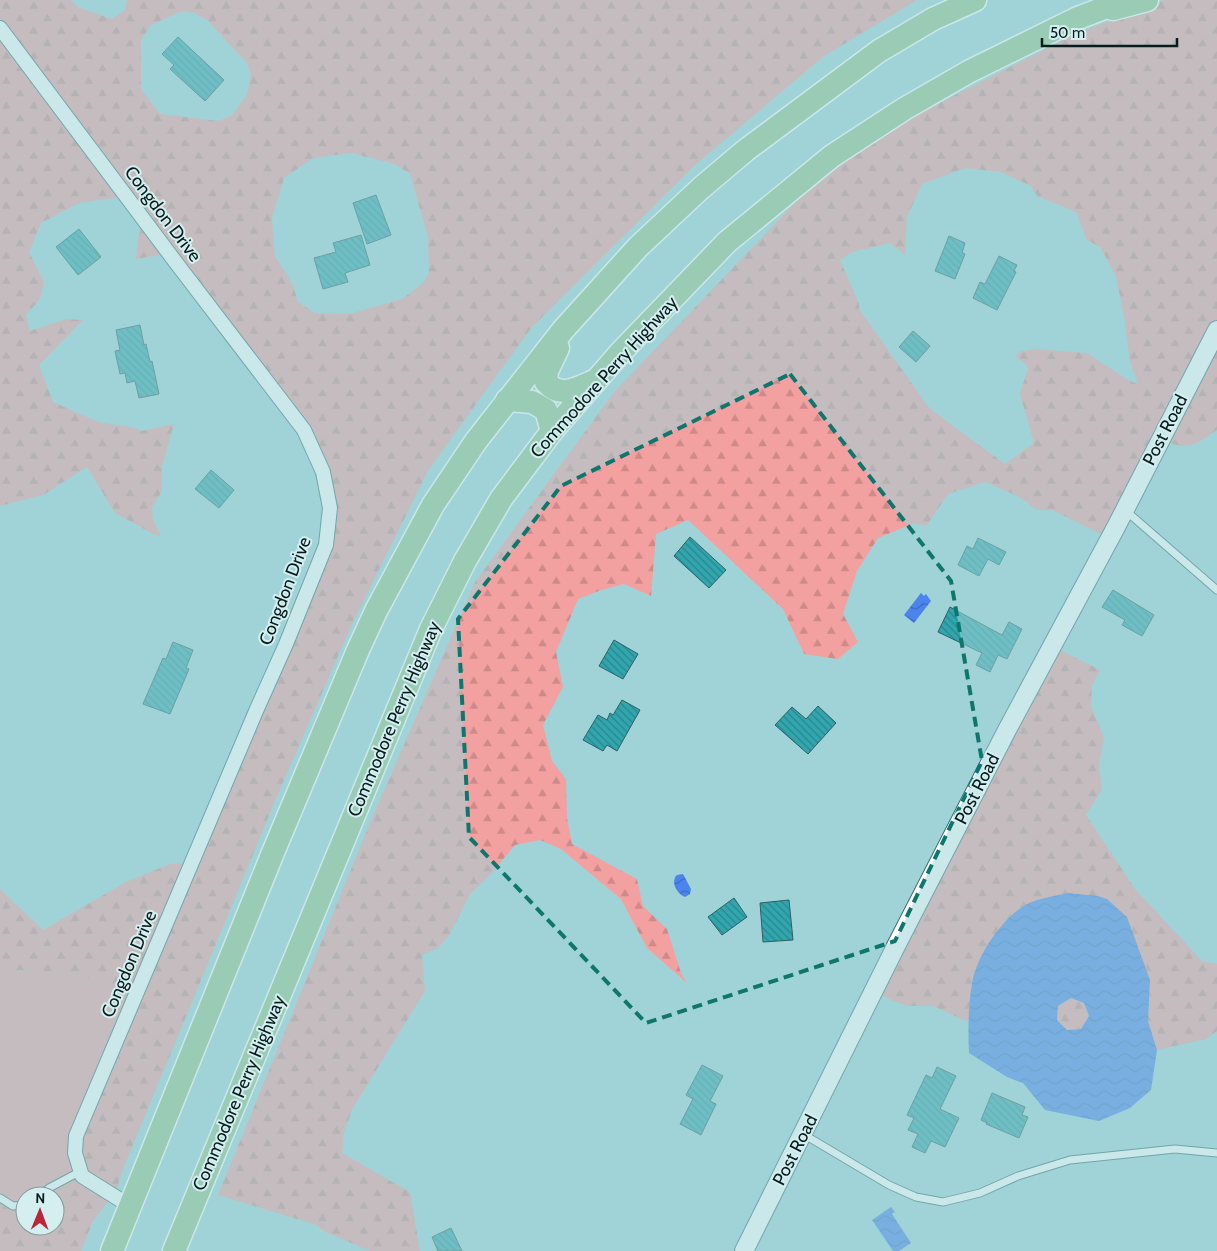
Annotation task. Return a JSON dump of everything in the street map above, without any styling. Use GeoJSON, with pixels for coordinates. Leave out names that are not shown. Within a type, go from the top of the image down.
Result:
{"type":"FeatureCollection","features":[{"type":"Feature","properties":{"kind":"highway"},"geometry":{"type":"LineString","coordinates":[[112,1251],[272,855],[376,611],[433,505],[476,441],[563,330],[638,248],[701,188],[746,150],[879,52],[933,19],[975,0]]}},
{"type":"Feature","properties":{"kind":"highway","name":"Commodore Perry Highway"},"geometry":{"type":"LineString","coordinates":[[174,1251],[431,629],[465,560],[500,499],[552,431],[620,352],[727,242],[832,156],[904,109],[970,71],[1078,18],[1125,0]]}},
{"type":"Feature","properties":{"kind":"highway"},"geometry":{"type":"LineString","coordinates":[[1078,18],[1148,0]]}},
{"type":"Feature","properties":{"kind":"highway"},"geometry":{"type":"LineString","coordinates":[[563,330],[547,371],[546,382],[557,391],[567,392],[595,381]]}},
{"type":"Feature","properties":{"kind":"highway"},"geometry":{"type":"LineString","coordinates":[[507,400],[532,402],[546,410],[552,431]]}},
{"type":"Feature","properties":{"kind":"street","name":"Congdon Drive"},"geometry":{"type":"LineString","coordinates":[[0,28],[304,430],[324,472],[330,508],[326,545],[286,644],[76,1136],[76,1153],[81,1171]]}},
{"type":"Feature","properties":{"kind":"street","name":"Post Road"},"geometry":{"type":"LineString","coordinates":[[744,1251],[896,946],[1217,330]]}},
{"type":"Feature","properties":{"kind":"street"},"geometry":{"type":"LineString","coordinates":[[81,1171],[82,1176],[130,1206]]}},
{"type":"Feature","properties":{"kind":"lane"},"geometry":{"type":"LineString","coordinates":[[1124,509],[1217,590]]}},
{"type":"Feature","properties":{"kind":"lane"},"geometry":{"type":"LineString","coordinates":[[803,1134],[888,1185],[916,1197],[943,1202],[980,1193],[1018,1176],[1070,1160],[1175,1149],[1217,1153]]}},
{"type":"Feature","properties":{"kind":"lane"},"geometry":{"type":"LineString","coordinates":[[53,1186],[81,1171]]}},
{"type":"Feature","properties":{"kind":"lane"},"geometry":{"type":"LineString","coordinates":[[0,1198],[15,1206]]}},
{"type":"Feature","properties":{"kind":"highlighted area"},"geometry":{"type":"Polygon","coordinates":[[[790,374],[951,581],[982,761],[895,941],[646,1023],[469,837],[458,619],[561,486],[790,374]]]}},
{"type":"Feature","properties":{"kind":"green space"},"geometry":{"type":"Polygon","coordinates":[[[0,0],[71,0],[78,7],[112,19],[125,10],[127,0],[917,0],[824,56],[694,166],[532,327],[429,469],[352,624],[278,794],[123,1169],[116,1191],[93,1221],[81,1251],[0,1251],[0,1206],[15,1208],[15,1236],[65,1236],[65,1190],[80,1180],[77,1141],[135,988],[68,973],[0,969],[0,889],[43,930],[126,882],[170,864],[189,863],[327,539],[324,467],[170,253],[136,259],[141,214],[128,196],[79,203],[41,223],[29,252],[44,282],[40,299],[26,315],[30,331],[66,319],[83,320],[39,365],[53,402],[98,422],[131,427],[142,431],[174,424],[162,466],[162,491],[152,507],[153,520],[161,536],[157,536],[115,513],[87,467],[43,495],[0,506],[0,0]],[[182,11],[151,25],[141,40],[141,89],[160,114],[219,121],[232,115],[247,95],[251,75],[247,63],[206,19],[194,13],[182,11]],[[351,153],[313,158],[284,178],[272,218],[275,256],[293,285],[298,302],[315,313],[349,314],[402,299],[423,283],[429,272],[428,237],[410,174],[395,164],[351,153]]]}},
{"type":"Feature","properties":{"kind":"green space"},"geometry":{"type":"Polygon","coordinates":[[[1164,0],[1217,0],[1217,430],[1196,443],[1185,446],[1161,439],[1105,536],[1052,510],[1037,510],[1018,496],[985,482],[948,494],[927,525],[912,524],[878,538],[857,571],[843,614],[858,642],[838,659],[804,654],[783,609],[688,520],[656,534],[651,596],[624,584],[578,599],[556,652],[563,687],[543,725],[552,761],[566,779],[567,818],[572,844],[637,879],[643,906],[667,929],[681,973],[687,983],[647,948],[621,899],[561,849],[540,840],[515,845],[490,875],[470,894],[450,934],[438,948],[422,955],[425,991],[353,1108],[344,1132],[342,1153],[410,1192],[420,1251],[370,1251],[323,1231],[317,1225],[218,1195],[372,818],[475,582],[614,392],[814,183],[912,117],[1075,34],[1164,0]],[[965,168],[922,184],[907,217],[905,255],[890,243],[852,252],[840,260],[859,304],[859,309],[928,406],[1005,464],[1034,443],[1020,394],[1028,368],[1016,357],[1019,352],[1035,349],[1087,353],[1128,380],[1138,384],[1130,362],[1116,276],[1100,247],[1087,240],[1076,212],[1037,196],[1031,186],[1001,172],[965,168]]]}},
{"type":"Feature","properties":{"kind":"green space"},"geometry":{"type":"Polygon","coordinates":[[[1052,646],[1100,670],[1092,685],[1091,706],[1104,738],[1099,765],[1102,789],[1086,815],[1135,889],[1202,961],[1217,964],[1217,1031],[1206,1039],[1157,1050],[1148,1021],[1150,980],[972,982],[968,1022],[933,1006],[906,1006],[878,994],[1052,646]]]}},
{"type":"Feature","properties":{"kind":"green space"},"geometry":{"type":"Polygon","coordinates":[[[0,969],[68,973],[136,988],[80,1180],[65,1190],[65,1186],[15,1186],[15,1208],[0,1206],[0,969]]]}},
{"type":"Feature","properties":{"kind":"green space"},"geometry":{"type":"Polygon","coordinates":[[[1071,998],[1084,1003],[1089,1017],[1081,1029],[1067,1030],[1057,1020],[1058,1006],[1071,998]]]}},
{"type":"Feature","properties":{"kind":"water"},"geometry":{"type":"Polygon","coordinates":[[[921,593],[924,596],[926,594],[931,601],[914,623],[904,615],[921,593]]]}},
{"type":"Feature","properties":{"kind":"water"},"geometry":{"type":"Polygon","coordinates":[[[683,874],[691,889],[690,894],[685,897],[677,891],[674,884],[677,875],[683,874]]]}},
{"type":"Feature","properties":{"kind":"water"},"geometry":{"type":"Polygon","coordinates":[[[1068,893],[1098,896],[1107,899],[1127,917],[1150,980],[1148,1021],[1157,1050],[1151,1090],[1130,1108],[1099,1121],[1045,1110],[1023,1083],[1007,1077],[969,1053],[969,1019],[974,973],[985,950],[1008,918],[1018,910],[1032,902],[1068,893]],[[1071,998],[1058,1006],[1057,1020],[1067,1030],[1081,1029],[1089,1016],[1084,1003],[1071,998]]]}},
{"type":"Feature","properties":{"kind":"water"},"geometry":{"type":"Polygon","coordinates":[[[891,1207],[895,1212],[892,1214],[911,1243],[899,1251],[893,1251],[872,1220],[891,1207]]]}},
{"type":"Feature","properties":{"kind":"building"},"geometry":{"type":"Polygon","coordinates":[[[178,37],[224,80],[205,101],[170,69],[174,65],[162,54],[178,37]]]}},
{"type":"Feature","properties":{"kind":"building"},"geometry":{"type":"Polygon","coordinates":[[[376,195],[391,235],[367,244],[353,203],[376,195]]]}},
{"type":"Feature","properties":{"kind":"building"},"geometry":{"type":"Polygon","coordinates":[[[79,229],[101,257],[78,275],[56,247],[79,229]]]}},
{"type":"Feature","properties":{"kind":"building"},"geometry":{"type":"Polygon","coordinates":[[[361,235],[370,265],[345,273],[348,282],[323,289],[314,258],[336,252],[333,243],[361,235]]]}},
{"type":"Feature","properties":{"kind":"building"},"geometry":{"type":"Polygon","coordinates":[[[949,236],[965,243],[962,253],[965,254],[955,279],[935,271],[949,236]]]}},
{"type":"Feature","properties":{"kind":"building"},"geometry":{"type":"Polygon","coordinates":[[[999,256],[1017,265],[1014,271],[1016,272],[997,310],[973,298],[980,282],[985,284],[999,256]]]}},
{"type":"Feature","properties":{"kind":"building"},"geometry":{"type":"Polygon","coordinates":[[[140,325],[144,345],[146,344],[150,362],[152,361],[159,394],[139,398],[135,381],[127,383],[125,373],[120,374],[115,351],[120,350],[116,330],[140,325]]]}},
{"type":"Feature","properties":{"kind":"building"},"geometry":{"type":"Polygon","coordinates":[[[913,331],[930,346],[916,362],[899,347],[913,331]]]}},
{"type":"Feature","properties":{"kind":"building"},"geometry":{"type":"Polygon","coordinates":[[[211,470],[234,490],[219,508],[195,489],[211,470]]]}},
{"type":"Feature","properties":{"kind":"building"},"geometry":{"type":"Polygon","coordinates":[[[690,537],[726,570],[709,588],[674,556],[690,537]]]}},
{"type":"Feature","properties":{"kind":"building"},"geometry":{"type":"Polygon","coordinates":[[[978,538],[1006,552],[999,565],[988,559],[979,576],[958,565],[967,546],[973,549],[978,538]]]}},
{"type":"Feature","properties":{"kind":"building"},"geometry":{"type":"Polygon","coordinates":[[[1113,590],[1154,615],[1142,636],[1122,625],[1125,620],[1102,607],[1113,590]]]}},
{"type":"Feature","properties":{"kind":"building"},"geometry":{"type":"Polygon","coordinates":[[[950,607],[1002,635],[1009,622],[1022,629],[1007,659],[998,655],[990,672],[976,665],[982,653],[938,632],[950,607]]]}},
{"type":"Feature","properties":{"kind":"building"},"geometry":{"type":"Polygon","coordinates":[[[614,640],[638,654],[623,679],[599,666],[614,640]]]}},
{"type":"Feature","properties":{"kind":"building"},"geometry":{"type":"Polygon","coordinates":[[[173,642],[193,650],[186,668],[189,669],[170,714],[143,704],[163,658],[166,659],[173,642]]]}},
{"type":"Feature","properties":{"kind":"building"},"geometry":{"type":"Polygon","coordinates":[[[622,700],[640,710],[617,751],[607,745],[603,751],[583,740],[598,715],[607,720],[610,713],[613,715],[622,700]]]}},
{"type":"Feature","properties":{"kind":"building"},"geometry":{"type":"Polygon","coordinates":[[[818,706],[836,723],[808,754],[775,725],[792,707],[806,719],[818,706]]]}},
{"type":"Feature","properties":{"kind":"building"},"geometry":{"type":"Polygon","coordinates":[[[734,898],[747,917],[722,935],[708,917],[734,898]]]}},
{"type":"Feature","properties":{"kind":"building"},"geometry":{"type":"Polygon","coordinates":[[[789,900],[793,940],[763,942],[760,903],[789,900]]]}},
{"type":"Feature","properties":{"kind":"building"},"geometry":{"type":"Polygon","coordinates":[[[702,1065],[723,1076],[710,1101],[716,1104],[701,1135],[680,1124],[693,1099],[686,1095],[702,1065]]]}},
{"type":"Feature","properties":{"kind":"building"},"geometry":{"type":"Polygon","coordinates":[[[937,1067],[956,1076],[940,1109],[959,1118],[945,1147],[931,1141],[925,1153],[912,1147],[918,1134],[908,1130],[914,1118],[907,1115],[926,1075],[932,1078],[937,1067]]]}},
{"type":"Feature","properties":{"kind":"building"},"geometry":{"type":"Polygon","coordinates":[[[992,1093],[1025,1107],[1022,1115],[1028,1117],[1019,1138],[981,1120],[992,1093]]]}},
{"type":"Feature","properties":{"kind":"building"},"geometry":{"type":"Polygon","coordinates":[[[451,1228],[462,1251],[438,1251],[432,1237],[451,1228]]]}}]}
